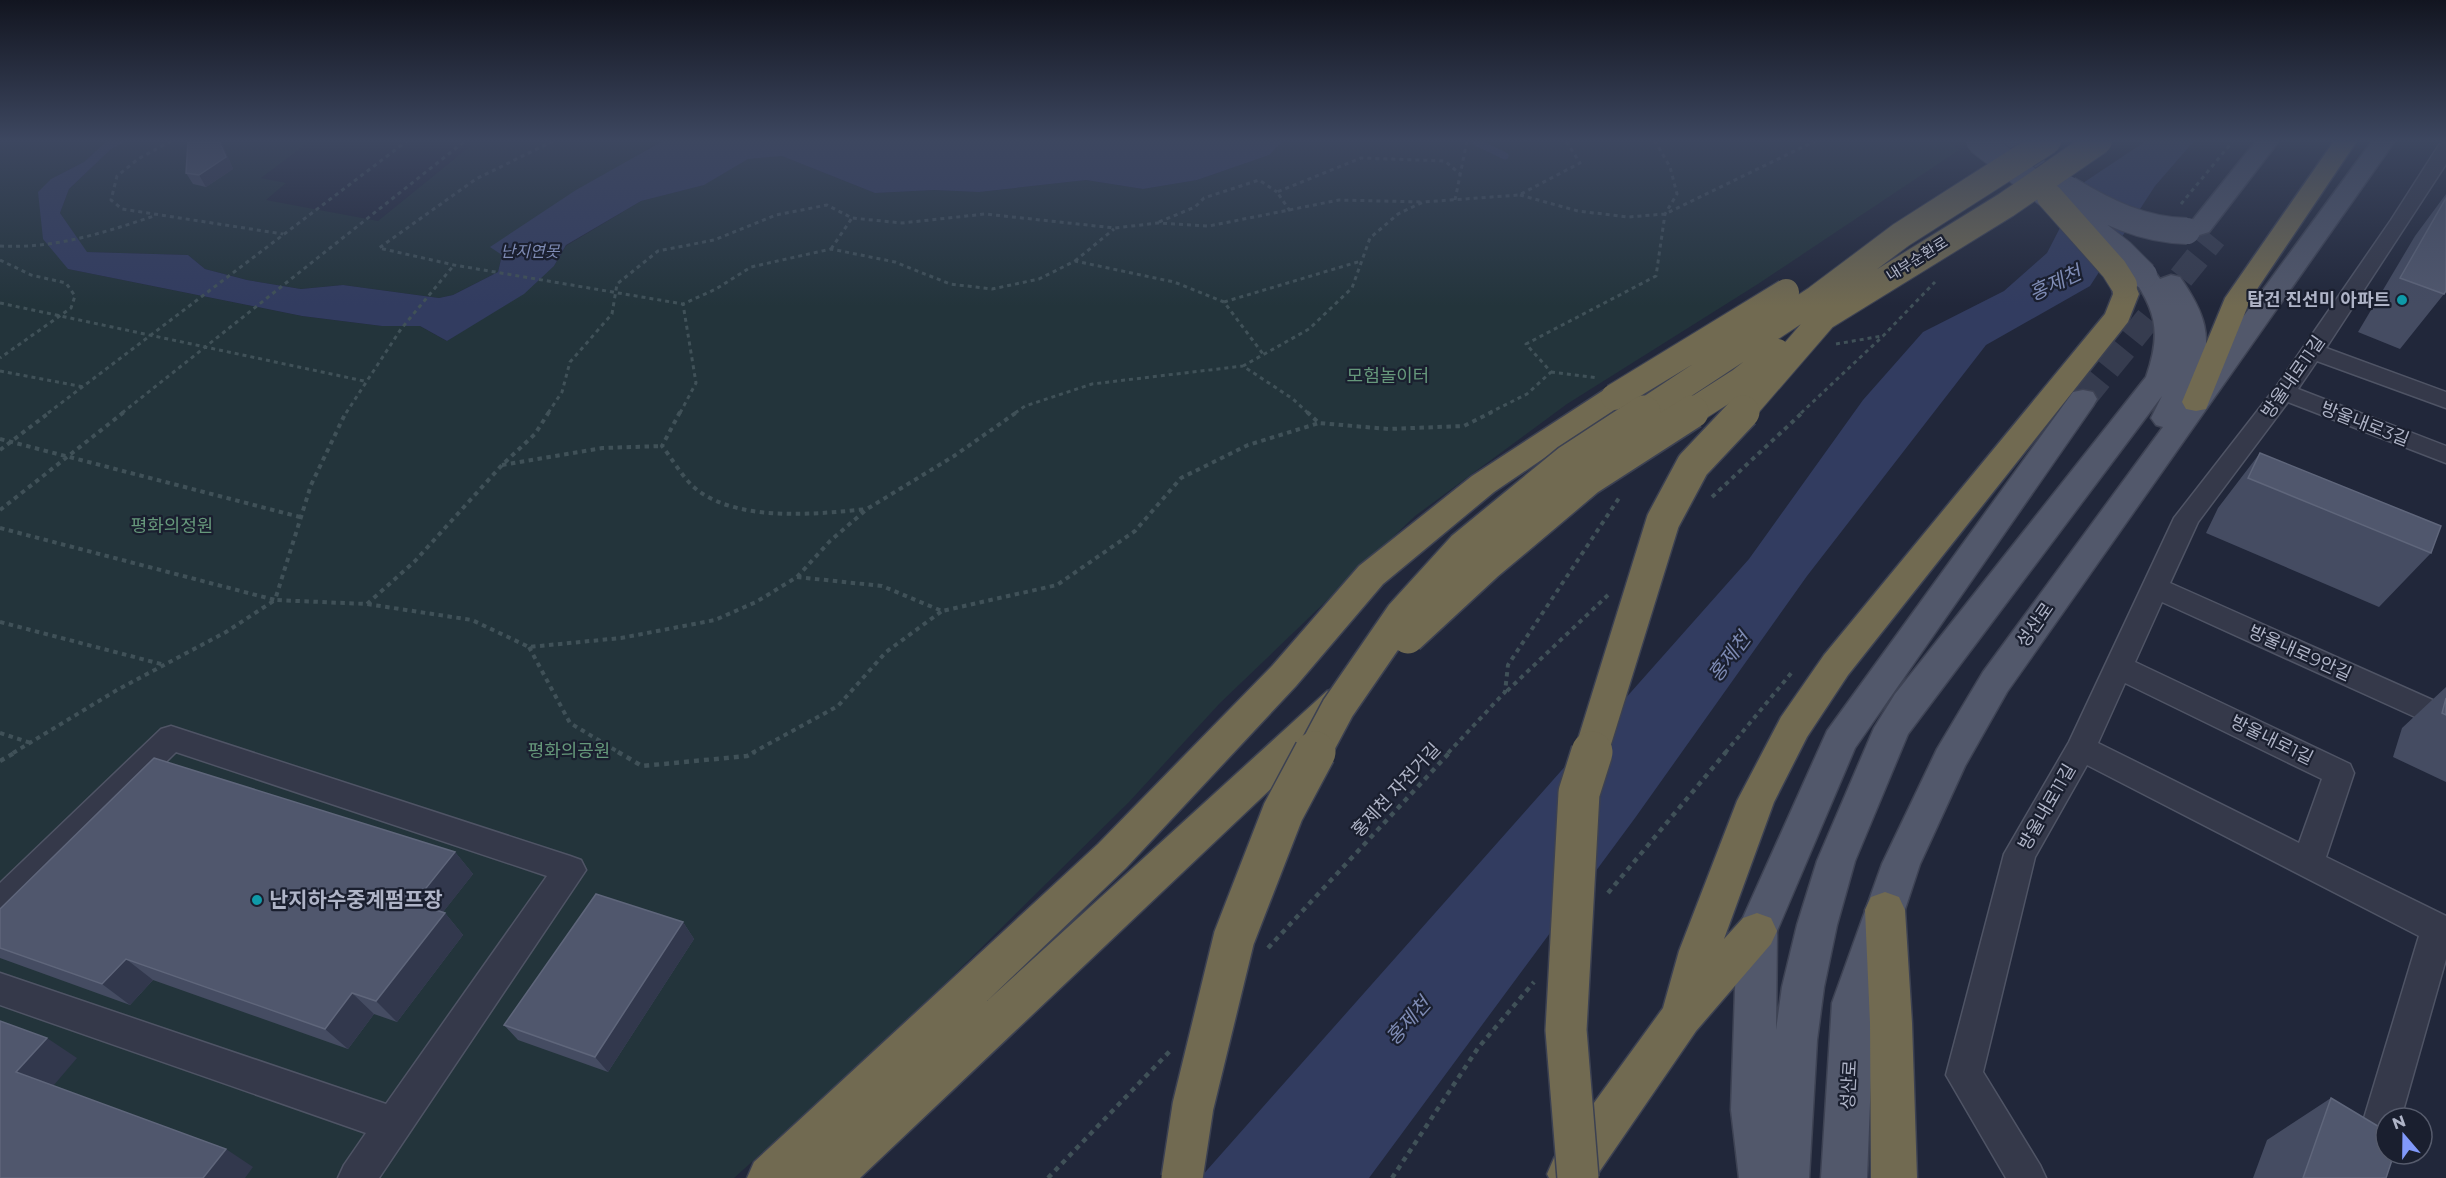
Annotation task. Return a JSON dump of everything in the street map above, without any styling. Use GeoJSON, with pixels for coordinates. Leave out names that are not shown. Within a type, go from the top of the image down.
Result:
{"type":"FeatureCollection","features":[{"type":"Feature","properties":{"kind":"highway","name":"내부순환로"},"geometry":{"type":"LineString","coordinates":[[1901,236],[1963,196]]}},
{"type":"Feature","properties":{"kind":"highway","name":"내부순환로"},"geometry":{"type":"LineString","coordinates":[[1825,316],[2019,196]]}},
{"type":"Feature","properties":{"kind":"highway"},"geometry":{"type":"LineString","coordinates":[[1682,1017],[1699,951],[1756,801],[1794,727],[1836,665],[2118,316],[2126,294],[2143,276],[2103,255],[2059,196]]}},
{"type":"Feature","properties":{"kind":"highway"},"geometry":{"type":"LineString","coordinates":[[2196,402],[2238,298],[2308,196]]}},
{"type":"Feature","properties":{"kind":"highway"},"geometry":{"type":"LineString","coordinates":[[770,1178],[1112,856],[1284,676],[1371,575],[1608,387],[1796,286],[1901,236]]}},
{"type":"Feature","properties":{"kind":"highway"},"geometry":{"type":"LineString","coordinates":[[1182,1178],[1193,1106],[1234,938],[1282,812],[1338,708],[1402,615],[1463,548],[1569,461],[1817,298],[1901,236]]}},
{"type":"Feature","properties":{"kind":"highway"},"geometry":{"type":"LineString","coordinates":[[827,1178],[1487,564],[1588,479],[1740,381],[1825,316]]}},
{"type":"Feature","properties":{"kind":"highway"},"geometry":{"type":"LineString","coordinates":[[1578,1178],[1566,1030],[1579,793],[1663,521],[1693,465],[1763,390],[1825,316]]}},
{"type":"Feature","properties":{"kind":"highway"},"geometry":{"type":"LineString","coordinates":[[1885,910],[1891,1023],[1894,1178]]}},
{"type":"Feature","properties":{"kind":"highway"},"geometry":{"type":"LineString","coordinates":[[1568,1178],[1682,1017],[1757,931]]}},
{"type":"Feature","properties":{"kind":"main road"},"geometry":{"type":"LineString","coordinates":[[1786,1178],[1796,1040],[1803,987],[1817,925],[1836,861],[1892,728],[1908,704],[2160,379],[2169,347],[2167,312],[2157,292],[2143,276],[2103,218],[2064,196]]}},
{"type":"Feature","properties":{"kind":"main road"},"geometry":{"type":"LineString","coordinates":[[2069,196],[2154,231],[2187,231],[2200,227],[2225,196]]}},
{"type":"Feature","properties":{"kind":"main road"},"geometry":{"type":"LineString","coordinates":[[2214,237],[2246,196]]}},
{"type":"Feature","properties":{"kind":"main road","name":"성산로"},"geometry":{"type":"LineString","coordinates":[[1844,1178],[1852,1003],[1901,864],[1950,760],[1995,682],[2071,574],[2131,496],[2344,196]]}},
{"type":"Feature","properties":{"kind":"main road"},"geometry":{"type":"LineString","coordinates":[[2131,496],[2191,364],[2194,331],[2190,313],[2143,276]]}},
{"type":"Feature","properties":{"kind":"main road"},"geometry":{"type":"LineString","coordinates":[[1762,1178],[1753,1110],[1757,931],[1840,741],[2084,399]]}},
{"type":"Feature","properties":{"kind":"street","name":"방울내로11길"},"geometry":{"type":"LineString","coordinates":[[2027,1178],[1964,1076],[2020,854],[2081,748],[2187,518],[2248,458],[2284,392],[2412,223],[2424,196]]}},
{"type":"Feature","properties":{"kind":"street"},"geometry":{"type":"LineString","coordinates":[[2313,351],[2446,400]]}},
{"type":"Feature","properties":{"kind":"street","name":"방울내로3길"},"geometry":{"type":"LineString","coordinates":[[2284,392],[2446,455]]}},
{"type":"Feature","properties":{"kind":"street","name":"방울내로9안길"},"geometry":{"type":"LineString","coordinates":[[2155,588],[2446,719]]}},
{"type":"Feature","properties":{"kind":"street","name":"방울내로1길"},"geometry":{"type":"LineString","coordinates":[[2118,667],[2339,772],[2308,863]]}},
{"type":"Feature","properties":{"kind":"street"},"geometry":{"type":"LineString","coordinates":[[0,904],[171,738],[570,870],[357,1178]]}},
{"type":"Feature","properties":{"kind":"street"},"geometry":{"type":"LineString","coordinates":[[2081,748],[2442,931],[2365,1178]]}},
{"type":"Feature","properties":{"kind":"street"},"geometry":{"type":"LineString","coordinates":[[0,989],[394,1125]]}},
{"type":"Feature","properties":{"kind":"path"},"geometry":{"type":"LineString","coordinates":[[112,196],[111,200],[122,209],[155,216],[284,234]]}},
{"type":"Feature","properties":{"kind":"path"},"geometry":{"type":"LineString","coordinates":[[0,450],[334,196]]}},
{"type":"Feature","properties":{"kind":"path"},"geometry":{"type":"LineString","coordinates":[[0,510],[396,196]]}},
{"type":"Feature","properties":{"kind":"path"},"geometry":{"type":"LineString","coordinates":[[452,196],[379,248],[454,265],[683,304],[716,289],[751,267],[831,249],[895,262],[950,284],[992,289],[1040,279],[1075,261],[1115,228]]}},
{"type":"Feature","properties":{"kind":"path"},"geometry":{"type":"LineString","coordinates":[[1158,223],[1195,207],[1204,198],[1210,196]]}},
{"type":"Feature","properties":{"kind":"path"},"geometry":{"type":"LineString","coordinates":[[1280,196],[1290,211]]}},
{"type":"Feature","properties":{"kind":"path"},"geometry":{"type":"LineString","coordinates":[[1455,200],[1456,196]]}},
{"type":"Feature","properties":{"kind":"path"},"geometry":{"type":"LineString","coordinates":[[367,604],[416,561],[502,465],[535,434],[562,392],[570,362],[612,314],[617,284],[658,251],[714,240],[776,215],[826,205],[852,218],[902,223],[985,214],[1115,228],[1158,223],[1209,226],[1339,200],[1423,202],[1507,196]]}},
{"type":"Feature","properties":{"kind":"path"},"geometry":{"type":"LineString","coordinates":[[1523,196],[1578,211],[1628,217],[1665,214],[1702,196]]}},
{"type":"Feature","properties":{"kind":"path"},"geometry":{"type":"LineString","coordinates":[[1608,387],[1551,372],[1526,344],[1656,276],[1665,214],[1676,196]]}},
{"type":"Feature","properties":{"kind":"path"},"geometry":{"type":"LineString","coordinates":[[0,528],[276,600],[367,604],[472,620],[529,647],[621,638],[715,620],[756,602],[796,577],[867,508],[954,456],[1024,406],[1092,384],[1243,366],[1309,329],[1352,288],[1370,238],[1398,214],[1423,202]]}},
{"type":"Feature","properties":{"kind":"path"},"geometry":{"type":"LineString","coordinates":[[0,246],[40,248],[155,216]]}},
{"type":"Feature","properties":{"kind":"path"},"geometry":{"type":"LineString","coordinates":[[831,249],[852,218]]}},
{"type":"Feature","properties":{"kind":"path"},"geometry":{"type":"LineString","coordinates":[[0,260],[31,275],[66,283],[75,296],[71,308],[0,358]]}},
{"type":"Feature","properties":{"kind":"path"},"geometry":{"type":"LineString","coordinates":[[1075,261],[1174,282],[1224,302],[1263,354]]}},
{"type":"Feature","properties":{"kind":"path"},"geometry":{"type":"LineString","coordinates":[[1224,302],[1362,261]]}},
{"type":"Feature","properties":{"kind":"path"},"geometry":{"type":"LineString","coordinates":[[0,761],[117,690],[226,632],[276,600],[300,517],[326,450],[364,381],[431,290],[454,265]]}},
{"type":"Feature","properties":{"kind":"path"},"geometry":{"type":"LineString","coordinates":[[1711,498],[1883,336],[1936,281]]}},
{"type":"Feature","properties":{"kind":"path"},"geometry":{"type":"LineString","coordinates":[[0,303],[364,381]]}},
{"type":"Feature","properties":{"kind":"path"},"geometry":{"type":"LineString","coordinates":[[662,446],[696,383],[683,304]]}},
{"type":"Feature","properties":{"kind":"path"},"geometry":{"type":"LineString","coordinates":[[1243,366],[1293,399],[1319,423]]}},
{"type":"Feature","properties":{"kind":"path"},"geometry":{"type":"LineString","coordinates":[[0,372],[84,387]]}},
{"type":"Feature","properties":{"kind":"path"},"geometry":{"type":"LineString","coordinates":[[529,647],[570,723],[642,766],[747,756],[838,706],[886,652],[942,611],[1057,585],[1135,531],[1181,478],[1248,445],[1319,423],[1388,429],[1464,426],[1527,394],[1551,372]]}},
{"type":"Feature","properties":{"kind":"path"},"geometry":{"type":"LineString","coordinates":[[0,439],[300,517]]}},
{"type":"Feature","properties":{"kind":"path"},"geometry":{"type":"LineString","coordinates":[[502,465],[602,448],[662,446]]}},
{"type":"Feature","properties":{"kind":"path"},"geometry":{"type":"LineString","coordinates":[[662,446],[700,492],[738,509],[826,513],[867,508]]}},
{"type":"Feature","properties":{"kind":"path"},"geometry":{"type":"LineString","coordinates":[[1505,692],[1508,665],[1627,486]]}},
{"type":"Feature","properties":{"kind":"path"},"geometry":{"type":"LineString","coordinates":[[796,577],[882,586],[942,611]]}},
{"type":"Feature","properties":{"kind":"path","name":"홍제천 자전거길"},"geometry":{"type":"LineString","coordinates":[[1266,950],[1505,692],[1608,595]]}},
{"type":"Feature","properties":{"kind":"path"},"geometry":{"type":"LineString","coordinates":[[0,622],[165,665]]}},
{"type":"Feature","properties":{"kind":"path"},"geometry":{"type":"LineString","coordinates":[[0,733],[32,743]]}},
{"type":"Feature","properties":{"kind":"path"},"geometry":{"type":"LineString","coordinates":[[1048,1178],[1178,1043]]}},
{"type":"Feature","properties":{"kind":"green space","name":"평화의공원"},"geometry":{"type":"Polygon","coordinates":[[[0,196],[54,196],[68,269],[302,316],[382,326],[420,326],[447,341],[554,266],[566,246],[641,201],[660,196],[1890,196],[1758,284],[1567,404],[1415,516],[1220,703],[1129,802],[888,1040],[734,1178],[0,1178],[0,196]]]}},
{"type":"Feature","properties":{"kind":"green space"},"geometry":{"type":"Polygon","coordinates":[[[66,196],[271,196],[266,200],[378,221],[409,196],[583,196],[502,255],[498,272],[453,295],[439,298],[343,285],[301,289],[247,280],[205,269],[188,255],[86,252],[60,213],[66,196]]]}},
{"type":"Feature","properties":{"kind":"water","name":"난지연못"},"geometry":{"type":"Polygon","coordinates":[[[38,196],[66,196],[60,213],[87,252],[188,255],[205,269],[247,280],[301,289],[343,285],[439,298],[453,295],[498,272],[502,255],[490,247],[567,196],[661,196],[641,201],[566,245],[554,266],[524,294],[447,341],[420,326],[382,326],[302,316],[68,269],[43,239],[38,196]]]}},
{"type":"Feature","properties":{"kind":"water","name":"홍제천"},"geometry":{"type":"Polygon","coordinates":[[[2076,196],[2149,196],[2090,286],[1986,345],[1807,576],[1635,818],[1369,1178],[1200,1178],[1749,559],[1863,400],[1923,332],[2004,291],[2047,253],[2076,196]]]}},
{"type":"Feature","properties":{"kind":"building"},"geometry":{"type":"Polygon","coordinates":[[[2446,198],[2446,291],[2444,294],[2400,278],[2446,198]]]}},
{"type":"Feature","properties":{"kind":"building"},"geometry":{"type":"Polygon","coordinates":[[[2260,453],[2441,526],[2431,553],[2248,478],[2260,453]]]}},
{"type":"Feature","properties":{"kind":"building"},"geometry":{"type":"Polygon","coordinates":[[[2446,698],[2446,715],[2442,713],[2446,698]]]}},
{"type":"Feature","properties":{"kind":"building","name":"난지하수중계펌프장"},"geometry":{"type":"Polygon","coordinates":[[[154,758],[455,852],[414,903],[445,913],[376,1001],[352,993],[325,1029],[126,959],[102,984],[0,948],[0,909],[154,758]]]}},
{"type":"Feature","properties":{"kind":"building"},"geometry":{"type":"Polygon","coordinates":[[[596,894],[683,922],[595,1057],[504,1025],[596,894]]]}},
{"type":"Feature","properties":{"kind":"building"},"geometry":{"type":"Polygon","coordinates":[[[0,1021],[47,1038],[16,1072],[226,1149],[203,1178],[0,1178],[0,1021]]]}},
{"type":"Feature","properties":{"kind":"building"},"geometry":{"type":"Polygon","coordinates":[[[2331,1098],[2374,1124],[2374,1166],[2390,1166],[2386,1178],[2303,1178],[2331,1098]]]}},
{"type":"Feature","properties":{"kind":"tunnel"},"geometry":{"type":"LineString","coordinates":[[2083,399],[2214,237]]}},
{"type":"Feature","properties":{"kind":"place","name":"탑건 진선미 아파트"},"geometry":{"type":"Point","coordinates":[2402,300]}},
{"type":"Feature","properties":{"kind":"place","name":"난지하수중계펌프장"},"geometry":{"type":"Point","coordinates":[257,900]}},
{"type":"Feature","properties":{"kind":"park label","name":"모험놀이터"},"geometry":{"type":"Point","coordinates":[1388,376]}},
{"type":"Feature","properties":{"kind":"park label","name":"평화의정원"},"geometry":{"type":"Point","coordinates":[172,526]}}]}
